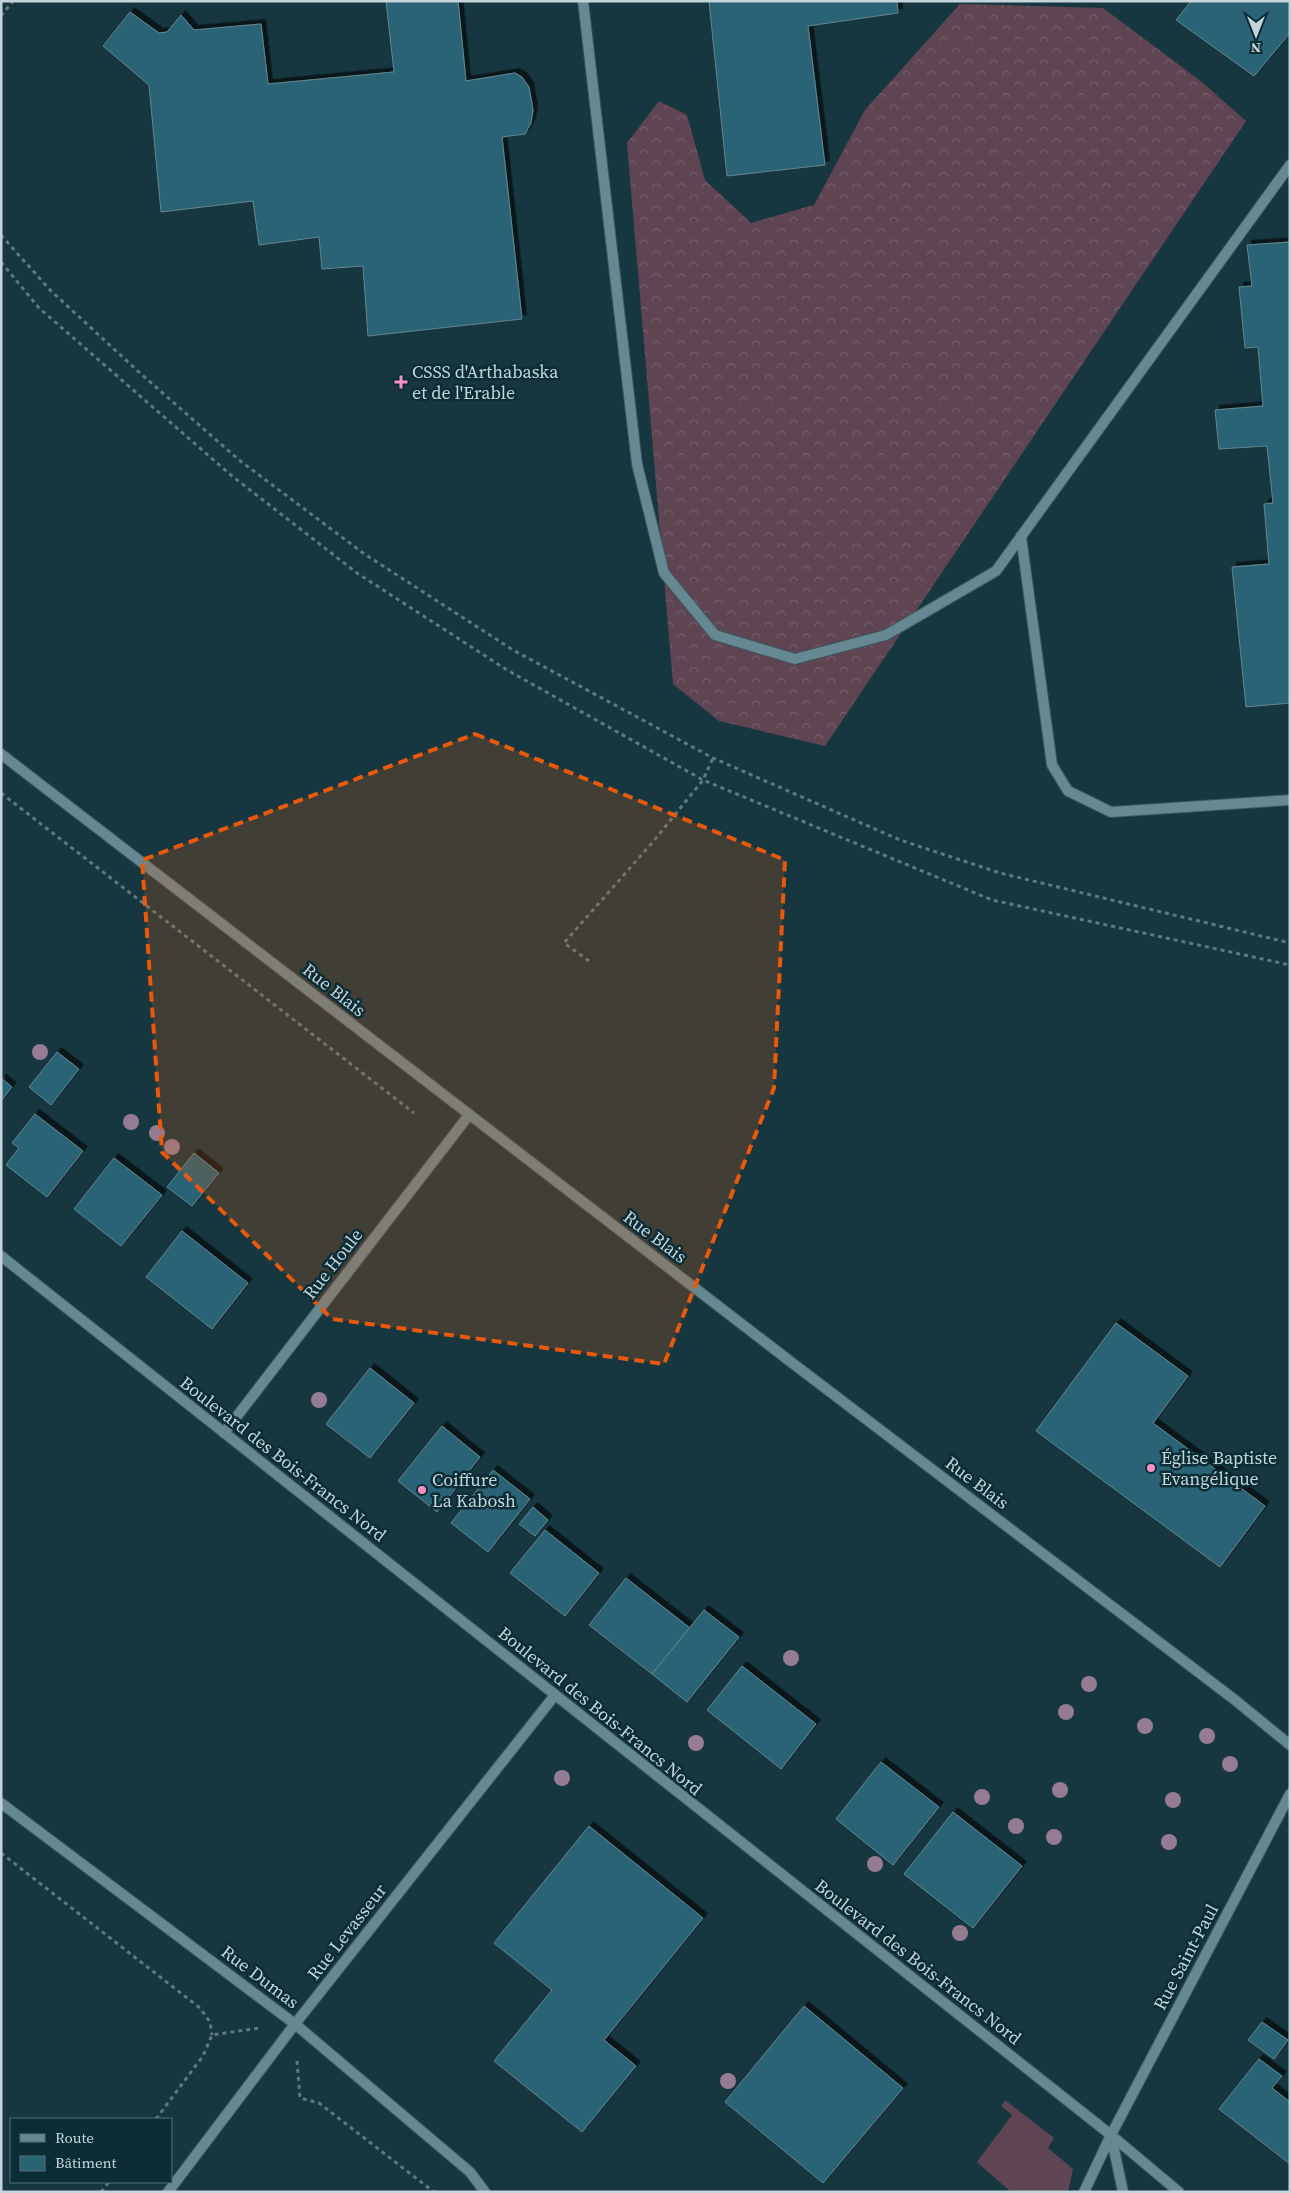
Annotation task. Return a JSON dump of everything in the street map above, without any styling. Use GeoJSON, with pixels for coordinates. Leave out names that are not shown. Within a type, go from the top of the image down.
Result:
{"type":"FeatureCollection","features":[{"type":"Feature","properties":{"kind":"street"},"geometry":{"type":"LineString","coordinates":[[583,1],[637,464],[664,572],[715,635],[795,659],[886,635],[996,571],[1290,165]]}},
{"type":"Feature","properties":{"kind":"street"},"geometry":{"type":"LineString","coordinates":[[1021,536],[1052,765],[1068,791],[1111,812],[1290,800]]}},
{"type":"Feature","properties":{"kind":"street","name":"Rue Blais"},"geometry":{"type":"LineString","coordinates":[[1,754],[469,1115],[1235,1700],[1290,1745]]}},
{"type":"Feature","properties":{"kind":"street","name":"Rue Houle"},"geometry":{"type":"LineString","coordinates":[[224,1433],[469,1115]]}},
{"type":"Feature","properties":{"kind":"street","name":"Boulevard des Bois-Francs Nord"},"geometry":{"type":"LineString","coordinates":[[1,1256],[1111,2135],[1179,2192]]}},
{"type":"Feature","properties":{"kind":"street","name":"Rue Levasseur"},"geometry":{"type":"LineString","coordinates":[[168,2192],[295,2024],[555,1695]]}},
{"type":"Feature","properties":{"kind":"street","name":"Rue Saint-Paul"},"geometry":{"type":"LineString","coordinates":[[1084,2192],[1111,2135],[1290,1794]]}},
{"type":"Feature","properties":{"kind":"street","name":"Rue Dumas"},"geometry":{"type":"LineString","coordinates":[[1,1803],[295,2024],[470,2172],[486,2192]]}},
{"type":"Feature","properties":{"kind":"street"},"geometry":{"type":"LineString","coordinates":[[1111,2135],[1123,2192]]}},
{"type":"Feature","properties":{"kind":"path"},"geometry":{"type":"LineString","coordinates":[[1,16],[13,1]]}},
{"type":"Feature","properties":{"kind":"path"},"geometry":{"type":"LineString","coordinates":[[1,235],[50,290],[141,374],[239,460],[363,553],[513,650],[713,758],[900,840],[1000,874],[1290,943]]}},
{"type":"Feature","properties":{"kind":"path"},"geometry":{"type":"LineString","coordinates":[[1,262],[39,308],[232,476],[357,572],[507,670],[703,780],[992,900],[1290,965]]}},
{"type":"Feature","properties":{"kind":"path"},"geometry":{"type":"LineString","coordinates":[[589,960],[564,943],[652,843],[703,780],[713,758]]}},
{"type":"Feature","properties":{"kind":"path"},"geometry":{"type":"LineString","coordinates":[[1,793],[414,1113]]}},
{"type":"Feature","properties":{"kind":"path"},"geometry":{"type":"LineString","coordinates":[[1,1853],[200,2008],[210,2022],[212,2035],[203,2056],[157,2118]]}},
{"type":"Feature","properties":{"kind":"path"},"geometry":{"type":"LineString","coordinates":[[212,2035],[295,2024],[300,2098],[319,2103],[434,2192]]}},
{"type":"Feature","properties":{"kind":"highlighted area"},"geometry":{"type":"Polygon","coordinates":[[[475,734],[785,860],[774,1088],[664,1364],[332,1319],[162,1152],[142,860],[475,734]]]}},
{"type":"Feature","properties":{"kind":"green space"},"geometry":{"type":"Polygon","coordinates":[[[960,4],[1103,8],[1202,82],[1246,121],[825,746],[719,721],[673,684],[627,143],[659,101],[687,115],[705,180],[751,223],[814,205],[865,110],[960,4]]]}},
{"type":"Feature","properties":{"kind":"green space"},"geometry":{"type":"Polygon","coordinates":[[[1005,2100],[1054,2138],[1048,2148],[1073,2169],[1068,2192],[1011,2192],[977,2162],[1012,2115],[1001,2106],[1005,2100]]]}},
{"type":"Feature","properties":{"kind":"building"},"geometry":{"type":"Polygon","coordinates":[[[386,1],[458,1],[466,81],[515,73],[522,77],[529,87],[533,110],[531,123],[525,134],[502,137],[522,319],[368,336],[363,266],[322,269],[319,237],[259,245],[253,201],[161,212],[149,85],[103,46],[130,12],[159,33],[167,32],[181,15],[194,30],[261,24],[268,84],[394,72],[386,1]]]}},
{"type":"Feature","properties":{"kind":"building"},"geometry":{"type":"Polygon","coordinates":[[[709,1],[897,1],[898,13],[808,26],[825,165],[727,176],[709,1]]]}},
{"type":"Feature","properties":{"kind":"building"},"geometry":{"type":"Polygon","coordinates":[[[1191,1],[1290,1],[1290,33],[1254,76],[1176,20],[1191,1]]]}},
{"type":"Feature","properties":{"kind":"building"},"geometry":{"type":"Polygon","coordinates":[[[1290,242],[1290,703],[1246,707],[1232,567],[1269,564],[1264,504],[1273,503],[1267,446],[1219,449],[1215,410],[1263,406],[1258,347],[1245,348],[1239,287],[1252,286],[1247,245],[1290,242]]]}},
{"type":"Feature","properties":{"kind":"building"},"geometry":{"type":"Polygon","coordinates":[[[57,1052],[79,1069],[51,1105],[29,1087],[57,1052]]]}},
{"type":"Feature","properties":{"kind":"building"},"geometry":{"type":"Polygon","coordinates":[[[1,1078],[12,1087],[1,1101],[1,1078]]]}},
{"type":"Feature","properties":{"kind":"building"},"geometry":{"type":"Polygon","coordinates":[[[35,1114],[83,1151],[47,1197],[6,1165],[19,1148],[12,1143],[35,1114]]]}},
{"type":"Feature","properties":{"kind":"building"},"geometry":{"type":"Polygon","coordinates":[[[194,1153],[219,1173],[192,1206],[167,1187],[194,1153]]]}},
{"type":"Feature","properties":{"kind":"building"},"geometry":{"type":"Polygon","coordinates":[[[114,1158],[162,1195],[121,1246],[74,1209],[114,1158]]]}},
{"type":"Feature","properties":{"kind":"building"},"geometry":{"type":"Polygon","coordinates":[[[182,1231],[248,1283],[212,1329],[146,1277],[182,1231]]]}},
{"type":"Feature","properties":{"kind":"building","name":"Église Baptiste Evangélique"},"geometry":{"type":"Polygon","coordinates":[[[1116,1323],[1188,1376],[1153,1423],[1265,1506],[1220,1567],[1036,1431],[1116,1323]]]}},
{"type":"Feature","properties":{"kind":"building"},"geometry":{"type":"Polygon","coordinates":[[[370,1368],[414,1403],[370,1458],[326,1424],[370,1368]]]}},
{"type":"Feature","properties":{"kind":"building"},"geometry":{"type":"Polygon","coordinates":[[[442,1426],[480,1457],[437,1512],[398,1481],[442,1426]]]}},
{"type":"Feature","properties":{"kind":"building"},"geometry":{"type":"Polygon","coordinates":[[[493,1470],[530,1499],[488,1552],[451,1523],[493,1470]]]}},
{"type":"Feature","properties":{"kind":"building"},"geometry":{"type":"Polygon","coordinates":[[[533,1507],[548,1520],[535,1536],[519,1524],[533,1507]]]}},
{"type":"Feature","properties":{"kind":"building"},"geometry":{"type":"Polygon","coordinates":[[[545,1530],[599,1573],[565,1616],[510,1573],[545,1530]]]}},
{"type":"Feature","properties":{"kind":"building"},"geometry":{"type":"Polygon","coordinates":[[[626,1578],[690,1628],[652,1674],[589,1625],[626,1578]]]}},
{"type":"Feature","properties":{"kind":"building"},"geometry":{"type":"Polygon","coordinates":[[[704,1610],[739,1637],[687,1702],[652,1674],[704,1610]]]}},
{"type":"Feature","properties":{"kind":"building"},"geometry":{"type":"Polygon","coordinates":[[[742,1666],[816,1724],[781,1769],[707,1710],[742,1666]]]}},
{"type":"Feature","properties":{"kind":"building"},"geometry":{"type":"Polygon","coordinates":[[[881,1762],[939,1807],[893,1865],[836,1819],[881,1762]]]}},
{"type":"Feature","properties":{"kind":"building"},"geometry":{"type":"Polygon","coordinates":[[[953,1812],[1022,1866],[973,1928],[904,1874],[953,1812]]]}},
{"type":"Feature","properties":{"kind":"building"},"geometry":{"type":"Polygon","coordinates":[[[589,1826],[703,1918],[604,2040],[636,2066],[582,2132],[494,2061],[552,1990],[494,1943],[589,1826]]]}},
{"type":"Feature","properties":{"kind":"building"},"geometry":{"type":"Polygon","coordinates":[[[804,2006],[903,2088],[823,2183],[725,2102],[804,2006]]]}},
{"type":"Feature","properties":{"kind":"building"},"geometry":{"type":"Polygon","coordinates":[[[1262,2022],[1288,2040],[1274,2059],[1248,2040],[1262,2022]]]}},
{"type":"Feature","properties":{"kind":"building"},"geometry":{"type":"Polygon","coordinates":[[[1259,2059],[1282,2076],[1272,2088],[1290,2102],[1290,2164],[1219,2109],[1259,2059]]]}},
{"type":"Feature","properties":{"kind":"place","name":"CSSS d'Arthabaska et de l'Erable"},"geometry":{"type":"Point","coordinates":[401,382]}},
{"type":"Feature","properties":{"kind":"place","name":"Église Baptiste Evangélique"},"geometry":{"type":"Point","coordinates":[1151,1468]}},
{"type":"Feature","properties":{"kind":"place","name":"Coiffure La Kabosh"},"geometry":{"type":"Point","coordinates":[422,1490]}}]}
